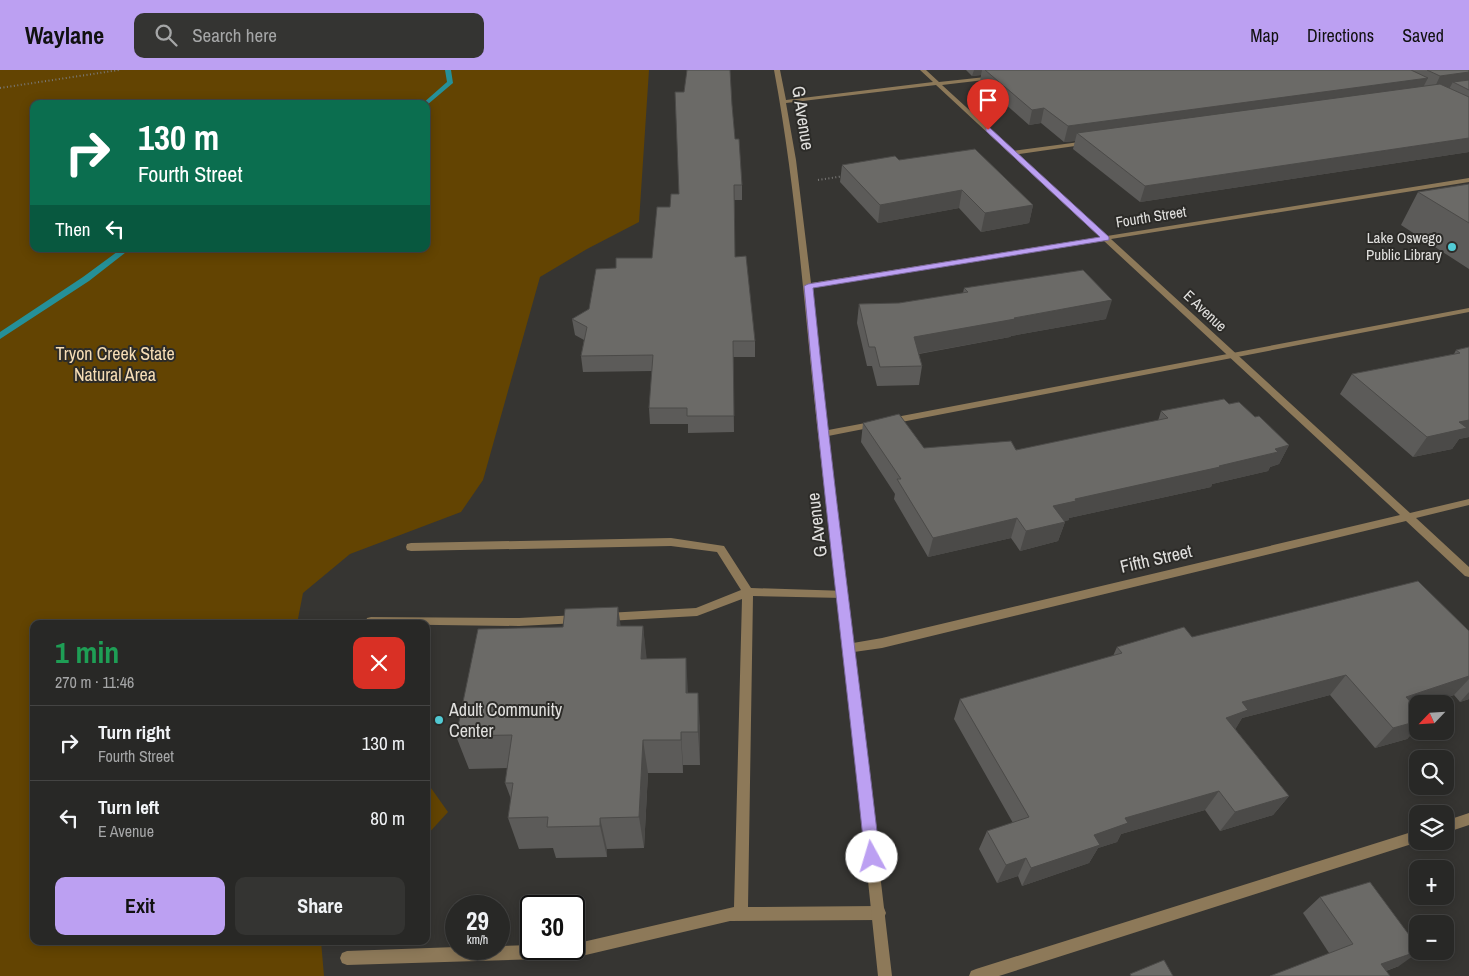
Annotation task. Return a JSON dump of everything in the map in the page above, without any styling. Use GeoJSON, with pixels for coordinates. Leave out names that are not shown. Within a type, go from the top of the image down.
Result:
{"type":"FeatureCollection","features":[{"type":"Feature","properties":{"kind":"street","name":"G Avenue"},"geometry":{"type":"LineString","coordinates":[[778,70],[784,102],[808,286],[823,434],[850,648],[885,976]]}},
{"type":"Feature","properties":{"kind":"street","name":"E Avenue"},"geometry":{"type":"LineString","coordinates":[[923,70],[1469,572]]}},
{"type":"Feature","properties":{"kind":"street"},"geometry":{"type":"LineString","coordinates":[[784,102],[1004,76]]}},
{"type":"Feature","properties":{"kind":"street"},"geometry":{"type":"LineString","coordinates":[[1013,153],[1091,142]]}},
{"type":"Feature","properties":{"kind":"street","name":"Fourth Street"},"geometry":{"type":"LineString","coordinates":[[808,286],[1469,180]]}},
{"type":"Feature","properties":{"kind":"street"},"geometry":{"type":"LineString","coordinates":[[823,434],[1469,310]]}},
{"type":"Feature","properties":{"kind":"street","name":"Fifth Street"},"geometry":{"type":"LineString","coordinates":[[850,648],[891,641],[1469,502]]}},
{"type":"Feature","properties":{"kind":"street"},"geometry":{"type":"LineString","coordinates":[[411,547],[671,542],[720,550],[748,592],[741,914]]}},
{"type":"Feature","properties":{"kind":"street"},"geometry":{"type":"LineString","coordinates":[[430,621],[519,622],[697,612],[748,592],[843,594]]}},
{"type":"Feature","properties":{"kind":"street"},"geometry":{"type":"LineString","coordinates":[[1454,824],[1469,819]]}},
{"type":"Feature","properties":{"kind":"street"},"geometry":{"type":"LineString","coordinates":[[976,976],[1409,839]]}},
{"type":"Feature","properties":{"kind":"street"},"geometry":{"type":"LineString","coordinates":[[347,958],[574,950],[730,914],[879,913]]}},
{"type":"Feature","properties":{"kind":"path"},"geometry":{"type":"LineString","coordinates":[[0,88],[120,70]]}},
{"type":"Feature","properties":{"kind":"path"},"geometry":{"type":"LineString","coordinates":[[795,183],[852,175]]}},
{"type":"Feature","properties":{"kind":"green space","name":"Tryon Creek State Natural Area"},"geometry":{"type":"Polygon","coordinates":[[[0,70],[649,70],[639,222],[587,249],[540,277],[483,480],[461,512],[350,554],[303,593],[298,620],[30,620],[30,945],[321,945],[324,976],[0,976],[0,70]]]}},
{"type":"Feature","properties":{"kind":"green space"},"geometry":{"type":"Polygon","coordinates":[[[430,787],[448,812],[430,832],[430,787]]]}},
{"type":"Feature","properties":{"kind":"building"},"geometry":{"type":"Polygon","coordinates":[[[687,70],[730,70],[735,139],[739,139],[742,185],[734,185],[735,257],[746,256],[755,341],[733,341],[734,416],[687,416],[687,408],[649,408],[653,355],[581,356],[587,327],[572,319],[589,309],[596,269],[616,268],[616,258],[652,258],[657,207],[670,207],[671,194],[679,194],[675,92],[684,92],[687,70]]]}},
{"type":"Feature","properties":{"kind":"building"},"geometry":{"type":"Polygon","coordinates":[[[985,70],[1411,70],[1428,78],[1068,126],[1044,108],[1032,110],[985,70]]]}},
{"type":"Feature","properties":{"kind":"building"},"geometry":{"type":"Polygon","coordinates":[[[1427,70],[1469,70],[1469,72],[1440,76],[1427,70]]]}},
{"type":"Feature","properties":{"kind":"building"},"geometry":{"type":"Polygon","coordinates":[[[1469,80],[1469,90],[1453,82],[1469,80]]]}},
{"type":"Feature","properties":{"kind":"building"},"geometry":{"type":"Polygon","coordinates":[[[1440,84],[1469,97],[1469,138],[1145,186],[1077,133],[1440,84]]]}},
{"type":"Feature","properties":{"kind":"building"},"geometry":{"type":"Polygon","coordinates":[[[975,149],[1033,205],[985,213],[962,190],[880,205],[842,165],[895,156],[899,160],[975,149]]]}},
{"type":"Feature","properties":{"kind":"building"},"geometry":{"type":"Polygon","coordinates":[[[1469,184],[1469,223],[1418,192],[1469,184]]]}},
{"type":"Feature","properties":{"kind":"building"},"geometry":{"type":"Polygon","coordinates":[[[1083,270],[1112,300],[914,337],[922,366],[880,367],[875,347],[869,347],[859,304],[899,303],[968,292],[964,288],[1083,270]]]}},
{"type":"Feature","properties":{"kind":"building"},"geometry":{"type":"Polygon","coordinates":[[[1469,347],[1469,420],[1459,422],[1467,428],[1427,437],[1352,374],[1460,353],[1456,350],[1469,347]]]}},
{"type":"Feature","properties":{"kind":"building"},"geometry":{"type":"Polygon","coordinates":[[[1224,399],[1229,404],[1239,402],[1255,417],[1259,416],[1289,445],[1275,449],[1278,452],[1220,467],[1075,499],[1076,501],[1053,506],[1065,522],[1026,531],[1017,518],[933,538],[897,479],[901,479],[863,423],[899,414],[924,448],[1011,441],[1016,450],[1168,418],[1161,411],[1224,399]]]}},
{"type":"Feature","properties":{"kind":"building"},"geometry":{"type":"Polygon","coordinates":[[[1418,581],[1469,631],[1469,676],[1406,697],[1409,700],[1409,724],[1393,728],[1346,675],[1242,702],[1248,710],[1226,718],[1289,796],[1235,812],[1219,791],[1125,818],[1128,823],[1094,835],[1100,845],[1031,868],[1026,858],[1006,865],[987,831],[1029,817],[960,699],[1122,653],[1117,647],[1184,627],[1192,637],[1418,581]]]}},
{"type":"Feature","properties":{"kind":"building"},"geometry":{"type":"Polygon","coordinates":[[[618,607],[617,626],[643,626],[641,659],[686,658],[686,693],[698,693],[698,732],[681,732],[681,740],[643,740],[639,817],[600,818],[600,826],[547,827],[548,817],[508,818],[513,783],[505,783],[512,735],[456,736],[478,629],[563,627],[565,609],[618,607]]]}},
{"type":"Feature","properties":{"kind":"building"},"geometry":{"type":"Polygon","coordinates":[[[1370,882],[1409,935],[1409,954],[1381,964],[1390,976],[1270,976],[1353,944],[1320,897],[1370,882]]]}},
{"type":"Feature","properties":{"kind":"building"},"geometry":{"type":"Polygon","coordinates":[[[1164,960],[1173,976],[1131,976],[1130,974],[1164,960]]]}},
{"type":"Feature","properties":{"kind":"waterway"},"geometry":{"type":"LineString","coordinates":[[430,100],[450,83],[448,70]]}},
{"type":"Feature","properties":{"kind":"waterway"},"geometry":{"type":"LineString","coordinates":[[0,336],[86,279],[122,252]]}},
{"type":"Feature","properties":{"kind":"place","name":"Lake Oswego Public Library"},"geometry":{"type":"Point","coordinates":[1452,247]}},
{"type":"Feature","properties":{"kind":"place","name":"Adult Community Center"},"geometry":{"type":"Point","coordinates":[439,720]}},
{"type":"Feature","properties":{"kind":"route"},"geometry":{"type":"LineString","coordinates":[[872,857],[850,648],[823,434],[808,286],[1106,238],[988,130]]}}]}
